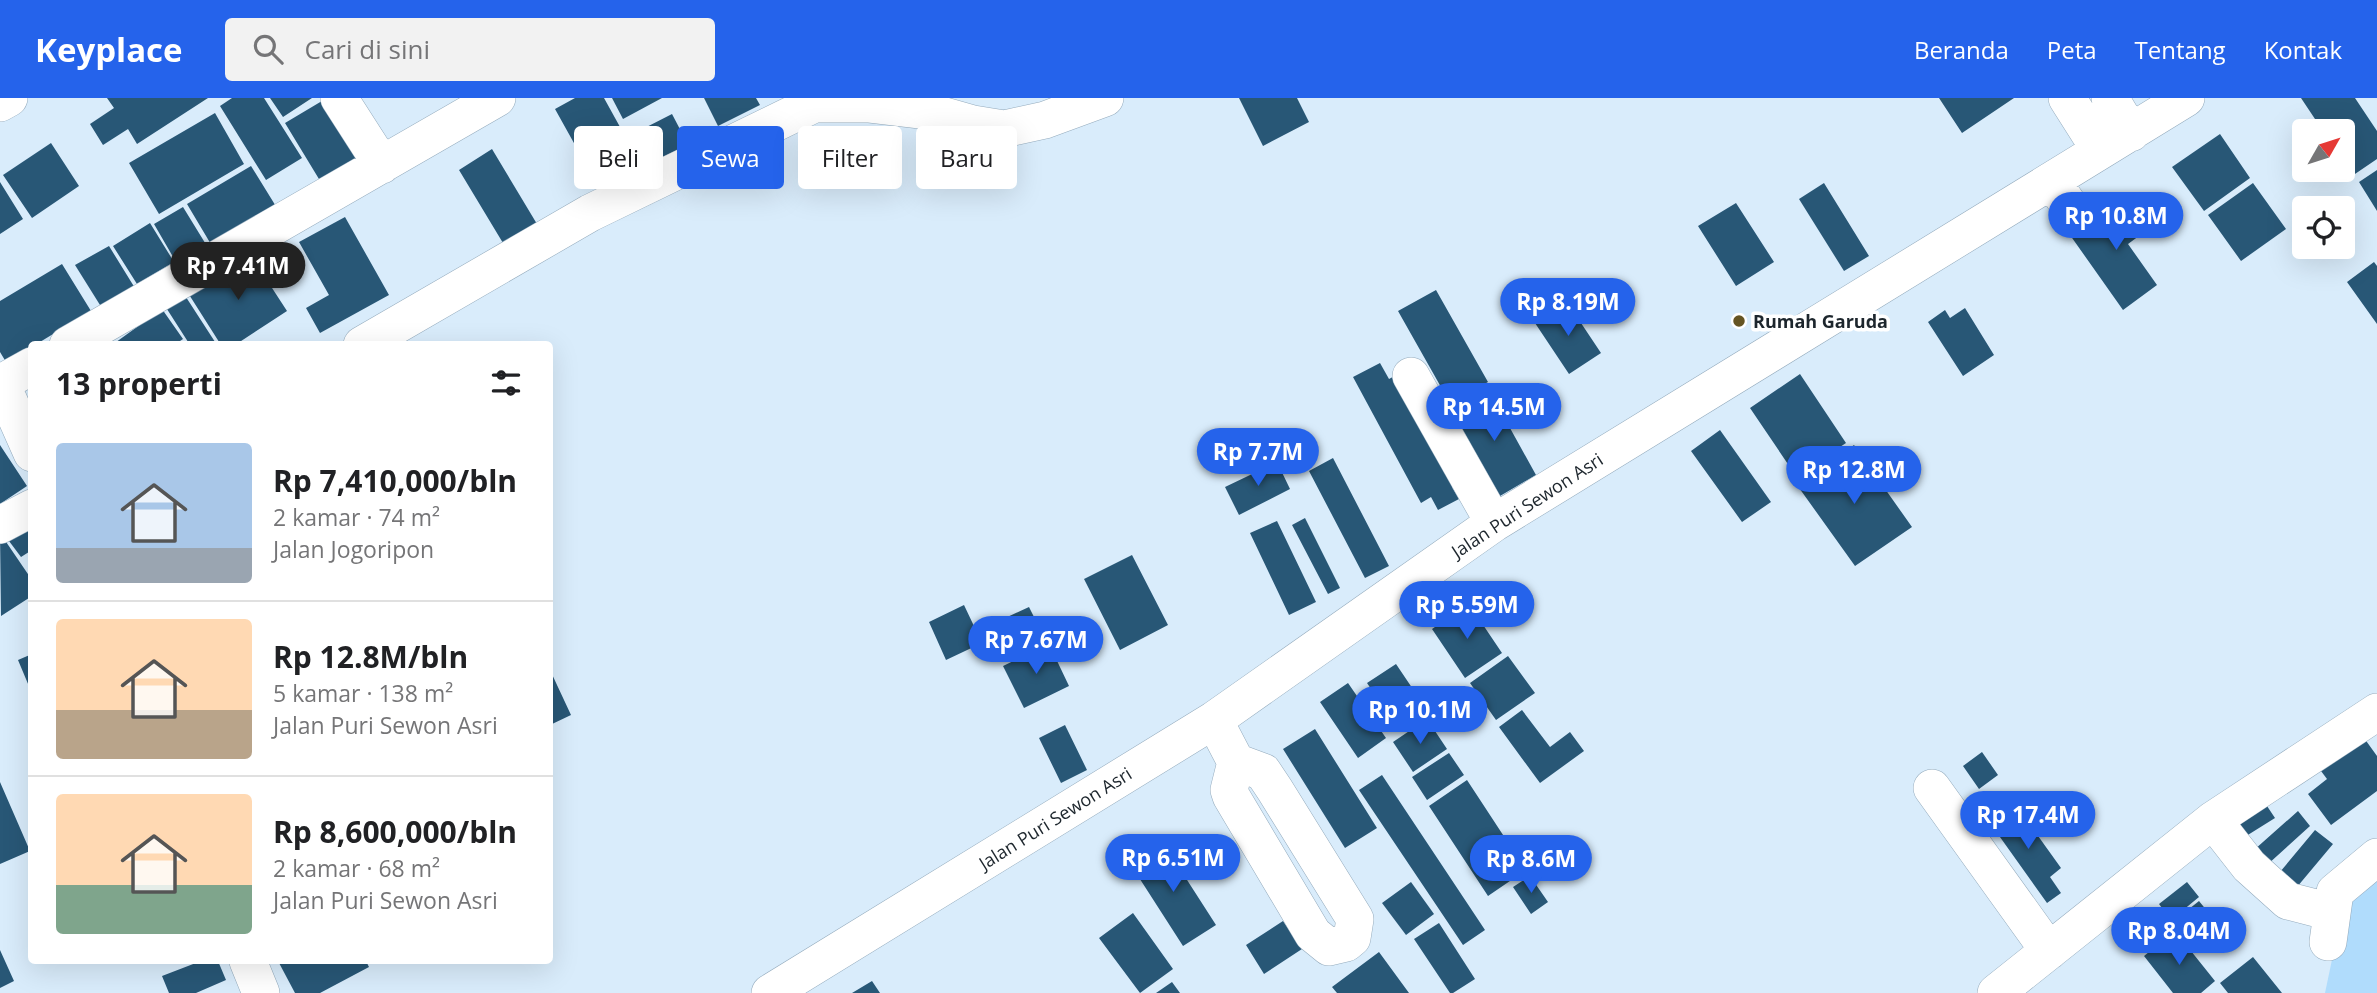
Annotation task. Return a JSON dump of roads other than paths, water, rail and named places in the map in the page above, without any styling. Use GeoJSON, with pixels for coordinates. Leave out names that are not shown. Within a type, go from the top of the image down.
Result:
{"type":"FeatureCollection","features":[{"type":"Feature","properties":{"kind":"street"},"geometry":{"type":"LineString","coordinates":[[0,103],[9,98]]}},
{"type":"Feature","properties":{"kind":"street"},"geometry":{"type":"LineString","coordinates":[[339,98],[382,165]]}},
{"type":"Feature","properties":{"kind":"street"},"geometry":{"type":"LineString","coordinates":[[75,341],[498,98]]}},
{"type":"Feature","properties":{"kind":"street"},"geometry":{"type":"LineString","coordinates":[[369,341],[590,213],[813,101],[928,111],[973,124],[1004,129],[1045,120],[1105,98]]}},
{"type":"Feature","properties":{"kind":"street"},"geometry":{"type":"LineString","coordinates":[[2067,98],[2116,141]]}},
{"type":"Feature","properties":{"kind":"street"},"geometry":{"type":"LineString","coordinates":[[2109,98],[2116,141]]}},
{"type":"Feature","properties":{"kind":"street","name":"Jalan Puri Sewon Asri"},"geometry":{"type":"LineString","coordinates":[[770,993],[1214,720],[1494,523],[2186,98]]}},
{"type":"Feature","properties":{"kind":"street"},"geometry":{"type":"LineString","coordinates":[[2052,181],[2077,217]]}},
{"type":"Feature","properties":{"kind":"street"},"geometry":{"type":"LineString","coordinates":[[1411,376],[1494,523]]}},
{"type":"Feature","properties":{"kind":"street"},"geometry":{"type":"LineString","coordinates":[[11,377],[28,439]]}},
{"type":"Feature","properties":{"kind":"street"},"geometry":{"type":"LineString","coordinates":[[0,525],[28,510]]}},
{"type":"Feature","properties":{"kind":"street"},"geometry":{"type":"LineString","coordinates":[[1996,993],[2213,820],[2377,712]]}},
{"type":"Feature","properties":{"kind":"street"},"geometry":{"type":"LineString","coordinates":[[1214,720],[1236,762],[1229,790],[1287,891],[1313,934],[1321,942],[1329,947],[1346,943],[1352,938],[1355,919],[1263,772],[1236,762]]}},
{"type":"Feature","properties":{"kind":"street"},"geometry":{"type":"LineString","coordinates":[[1932,788],[2049,951]]}},
{"type":"Feature","properties":{"kind":"street"},"geometry":{"type":"LineString","coordinates":[[2213,820],[2249,866],[2267,884],[2288,901],[2324,918],[2335,892],[2377,857]]}},
{"type":"Feature","properties":{"kind":"street"},"geometry":{"type":"LineString","coordinates":[[1287,891],[1322,866]]}},
{"type":"Feature","properties":{"kind":"street"},"geometry":{"type":"LineString","coordinates":[[249,964],[261,993]]}},
{"type":"Feature","properties":{"kind":"place","name":"Rumah Garuda"},"geometry":{"type":"Point","coordinates":[1739,321]}}]}
